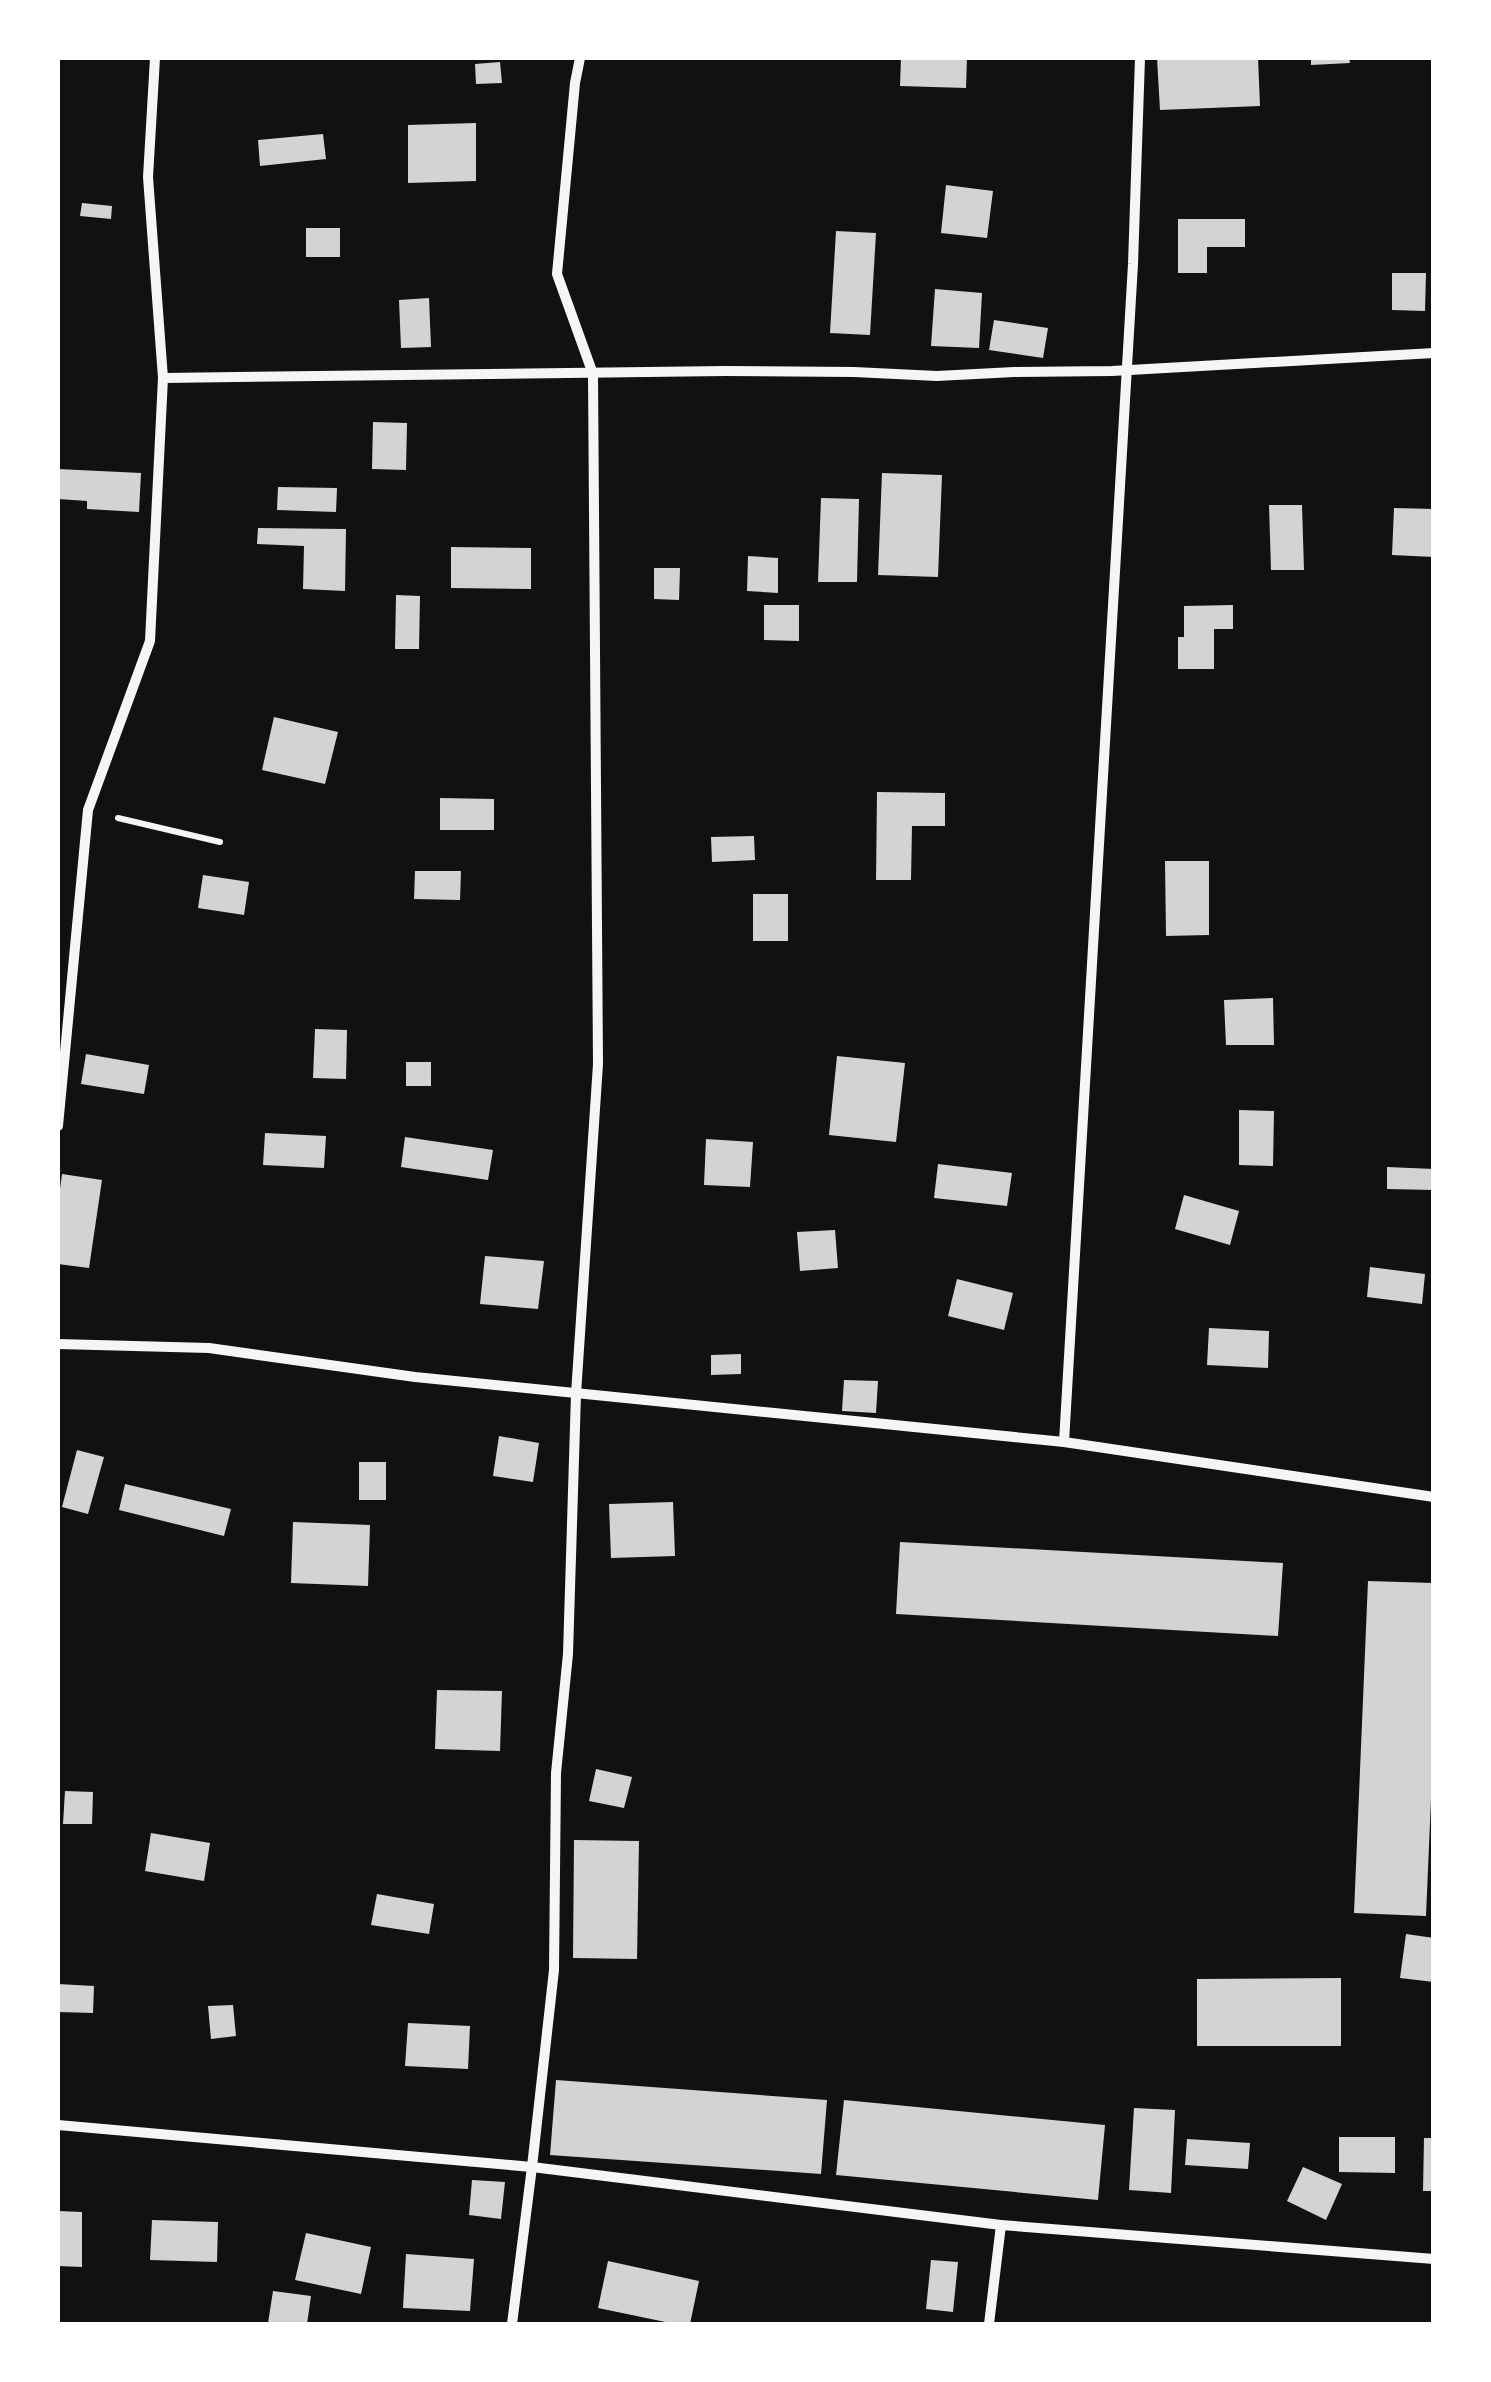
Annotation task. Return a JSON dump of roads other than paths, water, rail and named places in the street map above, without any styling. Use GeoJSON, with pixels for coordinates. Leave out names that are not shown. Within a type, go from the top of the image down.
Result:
{"type":"FeatureCollection","features":[{"type":"Feature","properties":{"kind":"street"},"geometry":{"type":"LineString","coordinates":[[58,1126],[88,810],[150,641],[163,378],[148,177],[155,58]]}},
{"type":"Feature","properties":{"kind":"street"},"geometry":{"type":"LineString","coordinates":[[512,2324],[554,1970],[556,1773],[568,1654],[576,1394],[598,1064],[594,374],[557,274],[580,58]]}},
{"type":"Feature","properties":{"kind":"street"},"geometry":{"type":"LineString","coordinates":[[1064,1442],[1133,264],[1140,58]]}},
{"type":"Feature","properties":{"kind":"street"},"geometry":{"type":"LineString","coordinates":[[163,378],[854,372],[937,376],[1434,353]]}},
{"type":"Feature","properties":{"kind":"street"},"geometry":{"type":"LineString","coordinates":[[58,1344],[209,1348],[415,1377],[1064,1442],[1434,1497]]}},
{"type":"Feature","properties":{"kind":"street"},"geometry":{"type":"LineString","coordinates":[[58,2125],[532,2168],[1001,2225],[1434,2259]]}},
{"type":"Feature","properties":{"kind":"street"},"geometry":{"type":"LineString","coordinates":[[989,2324],[1001,2225]]}}]}
